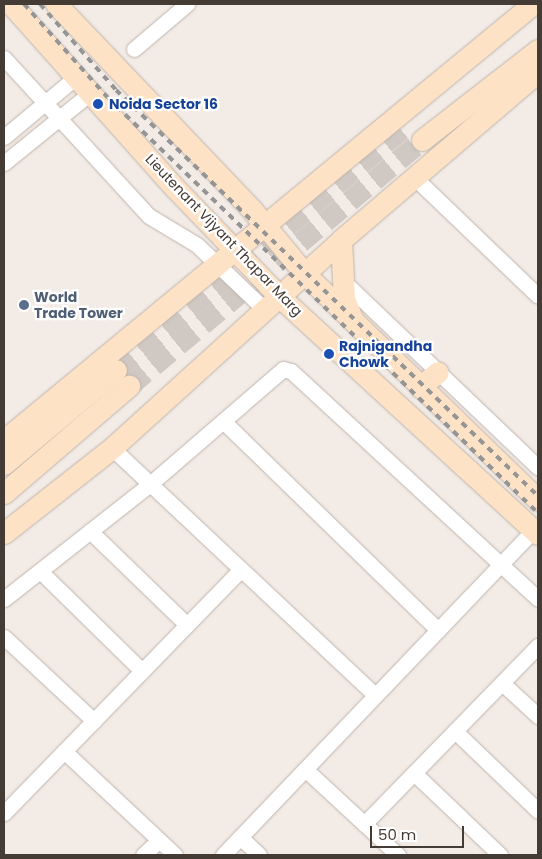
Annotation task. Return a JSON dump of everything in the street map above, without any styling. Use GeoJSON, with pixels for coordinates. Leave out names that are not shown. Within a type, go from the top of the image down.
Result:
{"type":"FeatureCollection","features":[{"type":"Feature","properties":{"kind":"main road","name":"Lieutenant Vijyant Thapar Marg"},"geometry":{"type":"LineString","coordinates":[[12,4],[83,85],[236,250],[272,304],[536,531]]}},
{"type":"Feature","properties":{"kind":"main road"},"geometry":{"type":"LineString","coordinates":[[56,4],[265,224],[305,274],[538,500]]}},
{"type":"Feature","properties":{"kind":"main road"},"geometry":{"type":"LineString","coordinates":[[4,440],[533,4]]}},
{"type":"Feature","properties":{"kind":"main road"},"geometry":{"type":"LineString","coordinates":[[409,123],[538,17]]}},
{"type":"Feature","properties":{"kind":"main road"},"geometry":{"type":"LineString","coordinates":[[422,140],[538,50]]}},
{"type":"Feature","properties":{"kind":"main road"},"geometry":{"type":"LineString","coordinates":[[4,533],[112,448],[341,240],[538,72]]}},
{"type":"Feature","properties":{"kind":"main road"},"geometry":{"type":"LineString","coordinates":[[341,240],[342,280],[354,323]]}},
{"type":"Feature","properties":{"kind":"main road"},"geometry":{"type":"LineString","coordinates":[[420,387],[438,372]]}},
{"type":"Feature","properties":{"kind":"main road"},"geometry":{"type":"LineString","coordinates":[[4,464],[123,378],[4,493]]}},
{"type":"Feature","properties":{"kind":"street"},"geometry":{"type":"LineString","coordinates":[[134,49],[187,4]]}},
{"type":"Feature","properties":{"kind":"street"},"geometry":{"type":"LineString","coordinates":[[4,58],[44,104],[155,221],[180,231],[217,263],[272,304]]}},
{"type":"Feature","properties":{"kind":"street"},"geometry":{"type":"LineString","coordinates":[[4,137],[44,104],[83,85]]}},
{"type":"Feature","properties":{"kind":"street"},"geometry":{"type":"LineString","coordinates":[[4,163],[58,119],[83,85]]}},
{"type":"Feature","properties":{"kind":"street"},"geometry":{"type":"LineString","coordinates":[[415,178],[536,291]]}},
{"type":"Feature","properties":{"kind":"street"},"geometry":{"type":"LineString","coordinates":[[342,280],[538,467]]}},
{"type":"Feature","properties":{"kind":"street"},"geometry":{"type":"LineString","coordinates":[[4,599],[150,484],[223,421],[277,370],[291,371],[538,599]]}},
{"type":"Feature","properties":{"kind":"street"},"geometry":{"type":"LineString","coordinates":[[223,421],[438,630]]}},
{"type":"Feature","properties":{"kind":"street"},"geometry":{"type":"LineString","coordinates":[[112,448],[376,695]]}},
{"type":"Feature","properties":{"kind":"street"},"geometry":{"type":"LineString","coordinates":[[90,531],[187,625]]}},
{"type":"Feature","properties":{"kind":"street"},"geometry":{"type":"LineString","coordinates":[[223,855],[501,564],[536,531]]}},
{"type":"Feature","properties":{"kind":"street"},"geometry":{"type":"LineString","coordinates":[[4,813],[242,569]]}},
{"type":"Feature","properties":{"kind":"street"},"geometry":{"type":"LineString","coordinates":[[40,571],[142,671]]}},
{"type":"Feature","properties":{"kind":"street"},"geometry":{"type":"LineString","coordinates":[[4,637],[94,721]]}},
{"type":"Feature","properties":{"kind":"street"},"geometry":{"type":"LineString","coordinates":[[364,824],[538,646]]}},
{"type":"Feature","properties":{"kind":"street"},"geometry":{"type":"LineString","coordinates":[[502,683],[538,716]]}},
{"type":"Feature","properties":{"kind":"street"},"geometry":{"type":"LineString","coordinates":[[455,731],[538,811]]}},
{"type":"Feature","properties":{"kind":"street"},"geometry":{"type":"LineString","coordinates":[[64,751],[175,855]]}},
{"type":"Feature","properties":{"kind":"street"},"geometry":{"type":"LineString","coordinates":[[305,769],[398,855]]}},
{"type":"Feature","properties":{"kind":"street"},"geometry":{"type":"LineString","coordinates":[[414,773],[500,855]]}},
{"type":"Feature","properties":{"kind":"street"},"geometry":{"type":"LineString","coordinates":[[240,837],[259,855]]}},
{"type":"Feature","properties":{"kind":"street"},"geometry":{"type":"LineString","coordinates":[[144,855],[159,840]]}},
{"type":"Feature","properties":{"kind":"tunnel"},"geometry":{"type":"LineString","coordinates":[[116,370],[409,123]]}},
{"type":"Feature","properties":{"kind":"tunnel"},"geometry":{"type":"LineString","coordinates":[[129,386],[422,140]]}},
{"type":"Feature","properties":{"kind":"railway"},"geometry":{"type":"LineString","coordinates":[[24,4],[108,98],[538,513]]}},
{"type":"Feature","properties":{"kind":"railway"},"geometry":{"type":"LineString","coordinates":[[40,4],[116,90],[538,496]]}},
{"type":"Feature","properties":{"kind":"place","name":"Noida Sector 16"},"geometry":{"type":"Point","coordinates":[98,104]}},
{"type":"Feature","properties":{"kind":"place","name":"World Trade Tower"},"geometry":{"type":"Point","coordinates":[24,305]}},
{"type":"Feature","properties":{"kind":"place","name":"Rajnigandha Chowk"},"geometry":{"type":"Point","coordinates":[329,354]}}]}
